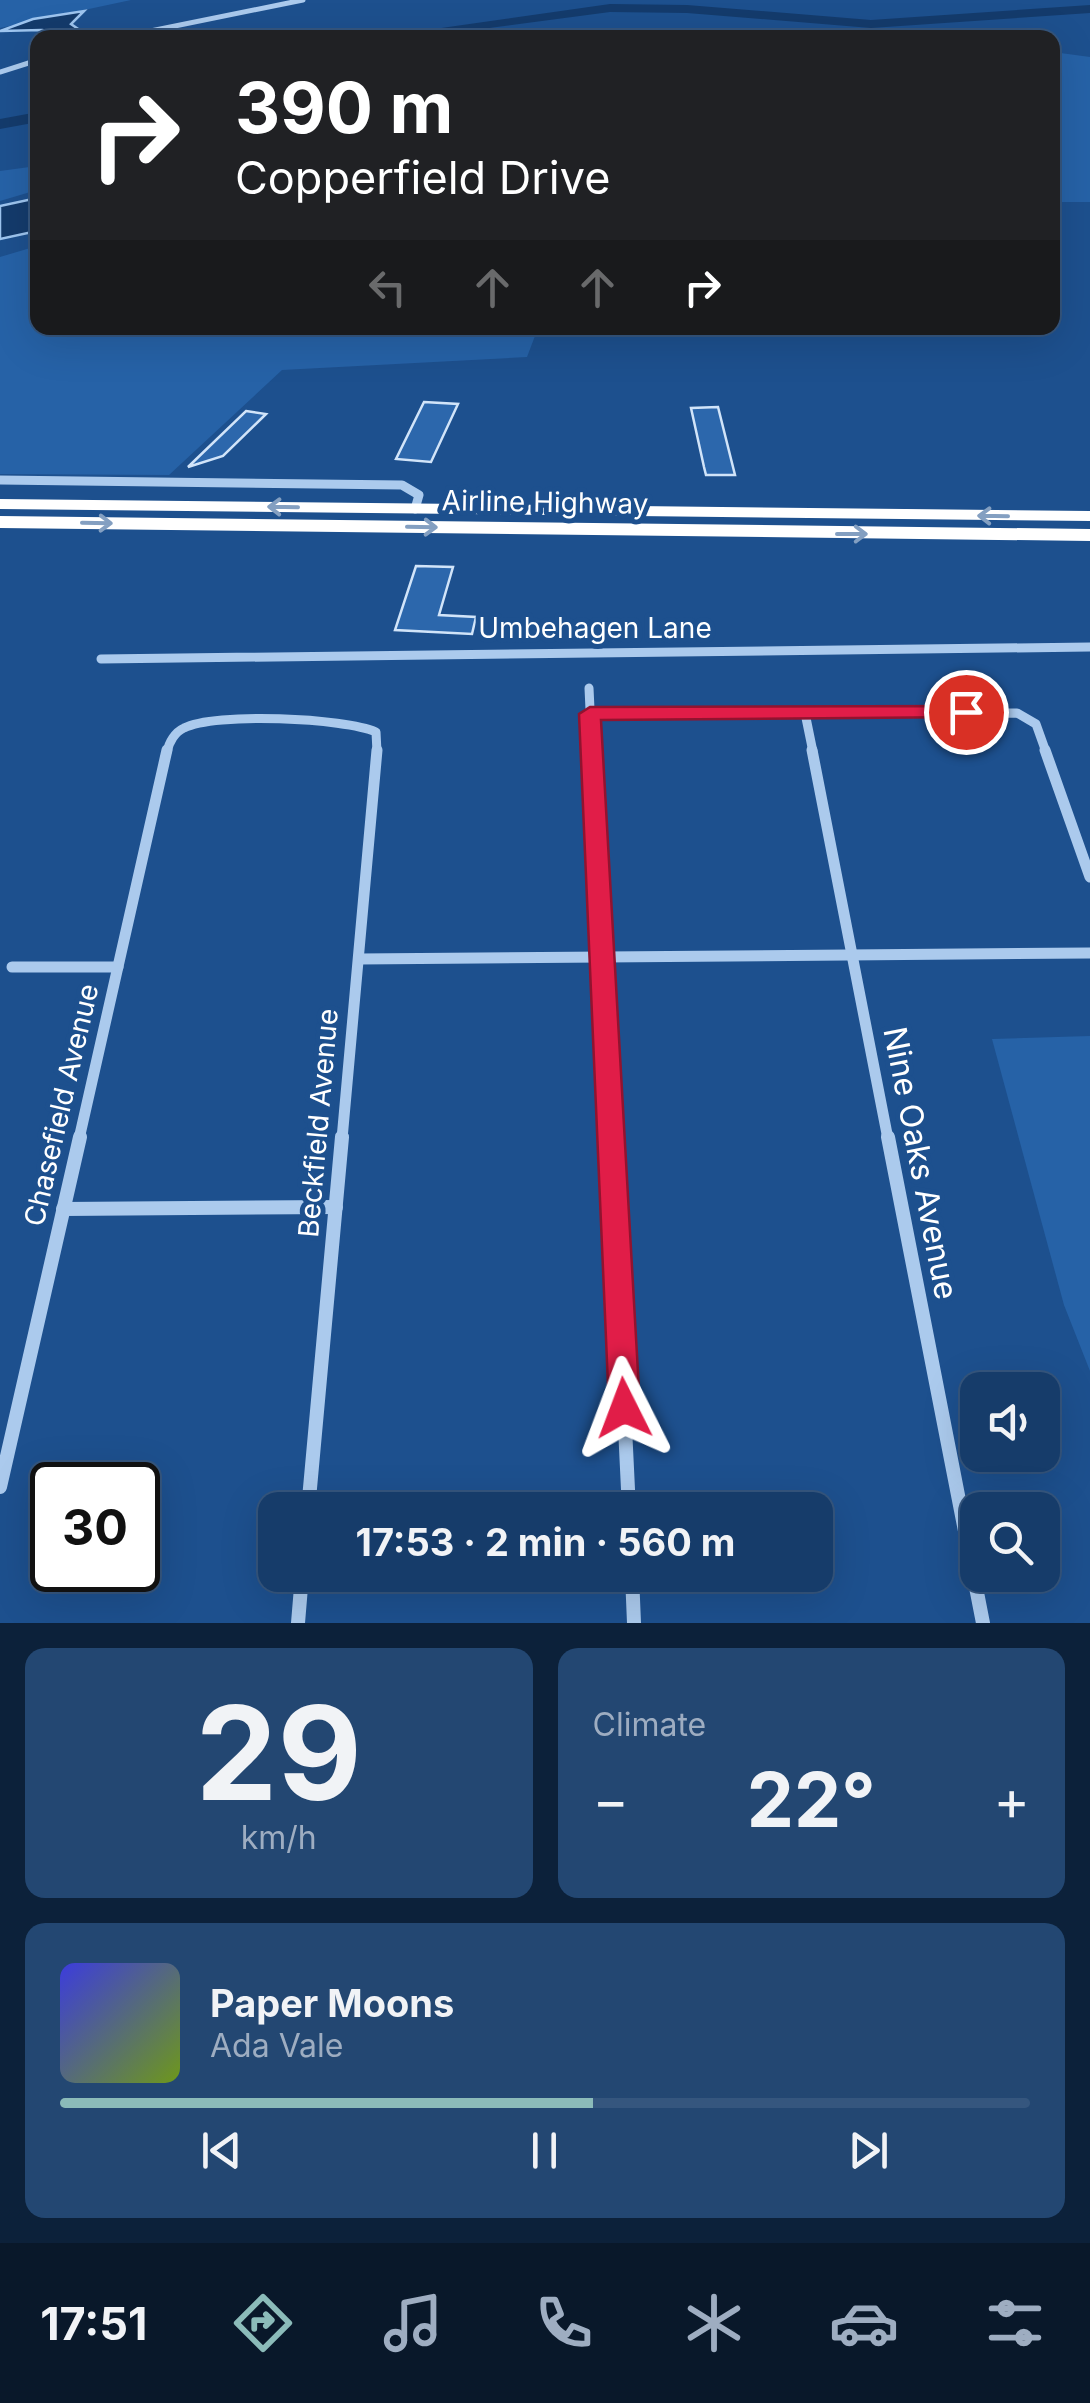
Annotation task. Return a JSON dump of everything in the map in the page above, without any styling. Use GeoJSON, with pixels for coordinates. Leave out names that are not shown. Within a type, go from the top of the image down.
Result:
{"type":"FeatureCollection","features":[{"type":"Feature","properties":{"kind":"highway","name":"Airline Highway"},"geometry":{"type":"LineString","coordinates":[[0,504],[1090,516]]}},
{"type":"Feature","properties":{"kind":"highway"},"geometry":{"type":"LineString","coordinates":[[515,529],[605,525],[786,527],[799,524],[800,514]]}},
{"type":"Feature","properties":{"kind":"highway","name":"Airline Highway"},"geometry":{"type":"LineString","coordinates":[[0,522],[1090,535]]}},
{"type":"Feature","properties":{"kind":"street"},"geometry":{"type":"LineString","coordinates":[[155,30],[303,0]]}},
{"type":"Feature","properties":{"kind":"street"},"geometry":{"type":"LineString","coordinates":[[0,72],[30,63]]}},
{"type":"Feature","properties":{"kind":"street"},"geometry":{"type":"LineString","coordinates":[[0,480],[402,485],[419,494],[415,509]]}},
{"type":"Feature","properties":{"kind":"street","name":"Umbehagen Lane"},"geometry":{"type":"LineString","coordinates":[[101,659],[1090,647]]}},
{"type":"Feature","properties":{"kind":"street"},"geometry":{"type":"LineString","coordinates":[[589,688],[628,1492]]}},
{"type":"Feature","properties":{"kind":"street"},"geometry":{"type":"LineString","coordinates":[[590,714],[1006,712],[1026,717],[1036,724],[1090,877]]}},
{"type":"Feature","properties":{"kind":"street","name":"Nine Oaks Avenue"},"geometry":{"type":"LineString","coordinates":[[805,713],[982,1623]]}},
{"type":"Feature","properties":{"kind":"street","name":"Beckfield Avenue"},"geometry":{"type":"LineString","coordinates":[[172,735],[204,722],[344,721],[368,726],[376,732],[378,740],[310,1492]]}},
{"type":"Feature","properties":{"kind":"street","name":"Chasefield Avenue"},"geometry":{"type":"LineString","coordinates":[[0,1487],[172,735]]}},
{"type":"Feature","properties":{"kind":"street"},"geometry":{"type":"LineString","coordinates":[[359,958],[1090,953]]}},
{"type":"Feature","properties":{"kind":"street"},"geometry":{"type":"LineString","coordinates":[[12,968],[118,967]]}},
{"type":"Feature","properties":{"kind":"street"},"geometry":{"type":"LineString","coordinates":[[63,1209],[336,1207]]}},
{"type":"Feature","properties":{"kind":"street"},"geometry":{"type":"LineString","coordinates":[[298,1623],[301,1592]]}},
{"type":"Feature","properties":{"kind":"street"},"geometry":{"type":"LineString","coordinates":[[633,1592],[634,1623]]}},
{"type":"Feature","properties":{"kind":"shaded area"},"geometry":{"type":"Polygon","coordinates":[[[0,0],[131,0],[0,28],[0,0]]]}},
{"type":"Feature","properties":{"kind":"shaded area"},"geometry":{"type":"Polygon","coordinates":[[[84,11],[71,24],[80,30],[0,31],[33,19],[84,11]]]}},
{"type":"Feature","properties":{"kind":"shaded area"},"geometry":{"type":"Polygon","coordinates":[[[1060,53],[1090,57],[1090,202],[1060,202],[1060,53]]]}},
{"type":"Feature","properties":{"kind":"shaded area"},"geometry":{"type":"Polygon","coordinates":[[[30,167],[30,192],[0,201],[0,171],[30,167]]]}},
{"type":"Feature","properties":{"kind":"shaded area"},"geometry":{"type":"Polygon","coordinates":[[[30,200],[30,233],[0,239],[0,206],[30,200]]]}},
{"type":"Feature","properties":{"kind":"shaded area"},"geometry":{"type":"Polygon","coordinates":[[[30,248],[30,335],[535,335],[527,357],[282,370],[169,475],[0,474],[0,257],[30,248]]]}},
{"type":"Feature","properties":{"kind":"shaded area"},"geometry":{"type":"Polygon","coordinates":[[[1090,1036],[1090,1371],[1064,1305],[992,1039],[1090,1036]]]}},
{"type":"Feature","properties":{"kind":"building"},"geometry":{"type":"Polygon","coordinates":[[[424,402],[458,404],[431,462],[396,459],[424,402]]]}},
{"type":"Feature","properties":{"kind":"building"},"geometry":{"type":"Polygon","coordinates":[[[718,407],[735,475],[706,475],[691,408],[718,407]]]}},
{"type":"Feature","properties":{"kind":"building"},"geometry":{"type":"Polygon","coordinates":[[[246,411],[266,414],[223,456],[188,467],[246,411]]]}},
{"type":"Feature","properties":{"kind":"building"},"geometry":{"type":"Polygon","coordinates":[[[416,566],[453,567],[439,615],[476,617],[472,634],[395,630],[416,566]]]}},
{"type":"Feature","properties":{"kind":"waterway"},"geometry":{"type":"LineString","coordinates":[[440,30],[610,8],[687,9],[871,24],[1090,9]]}},
{"type":"Feature","properties":{"kind":"waterway"},"geometry":{"type":"LineString","coordinates":[[0,124],[30,118]]}},
{"type":"Feature","properties":{"kind":"route"},"geometry":{"type":"LineString","coordinates":[[624,1408],[590,714],[966,712]]}}]}
